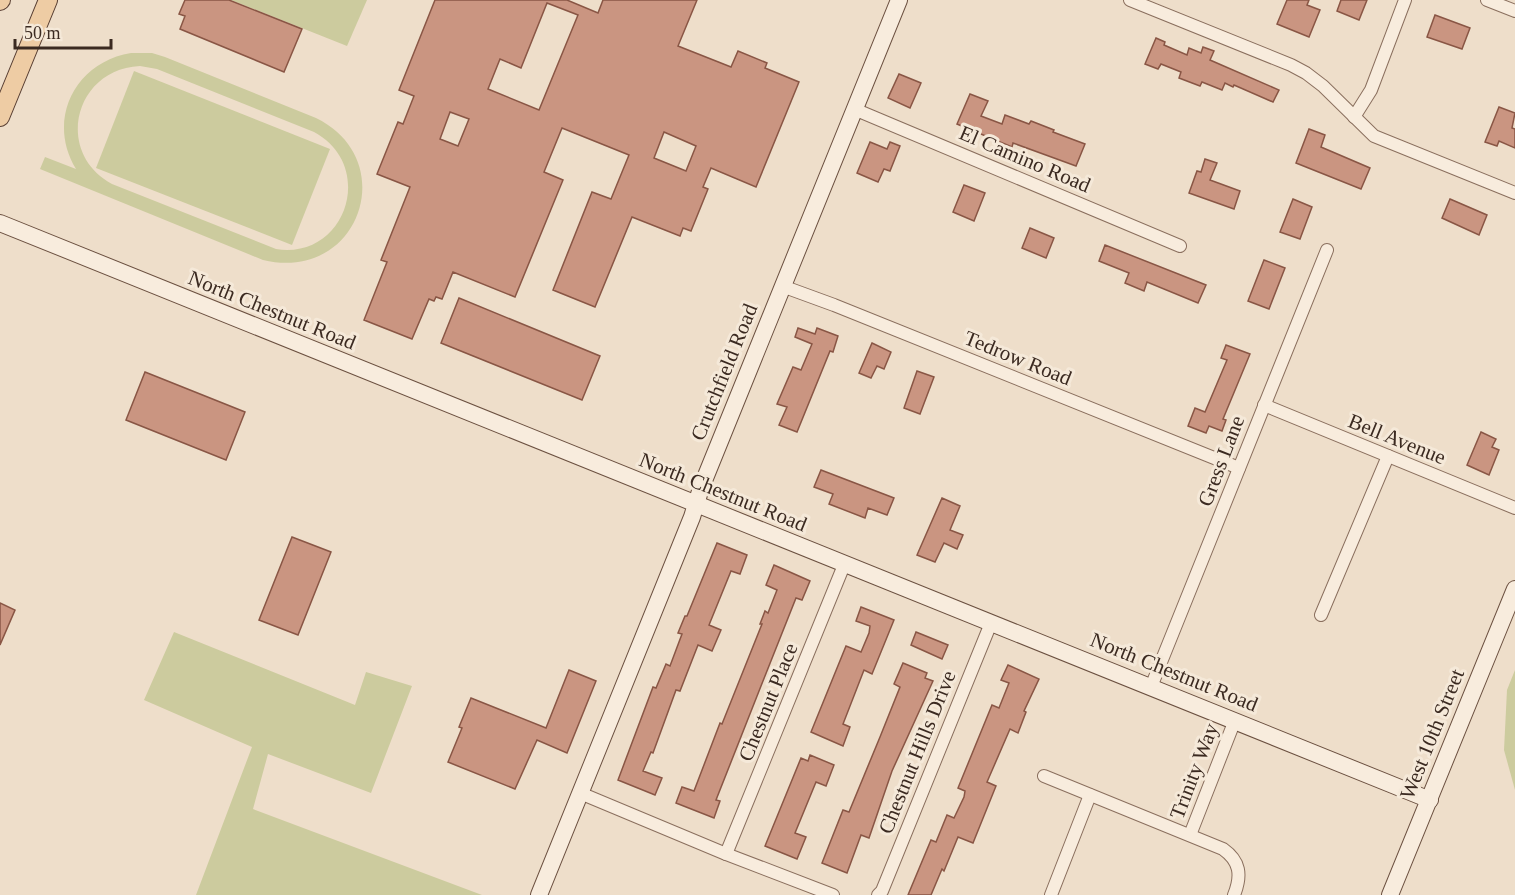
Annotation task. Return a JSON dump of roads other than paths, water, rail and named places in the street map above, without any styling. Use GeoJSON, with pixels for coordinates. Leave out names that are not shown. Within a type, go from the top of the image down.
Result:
{"type":"FeatureCollection","features":[{"type":"Feature","properties":{"kind":"main road"},"geometry":{"type":"LineString","coordinates":[[0,117],[48,0]]}},
{"type":"Feature","properties":{"kind":"street","name":"Crutchfield Road"},"geometry":{"type":"LineString","coordinates":[[539,895],[782,286],[899,0]]}},
{"type":"Feature","properties":{"kind":"street"},"geometry":{"type":"LineString","coordinates":[[1130,0],[1292,65],[1323,86],[1374,136],[1515,194]]}},
{"type":"Feature","properties":{"kind":"street"},"geometry":{"type":"LineString","coordinates":[[1354,117],[1371,90],[1405,0]]}},
{"type":"Feature","properties":{"kind":"street"},"geometry":{"type":"LineString","coordinates":[[1487,0],[1515,11]]}},
{"type":"Feature","properties":{"kind":"street","name":"El Camino Road"},"geometry":{"type":"LineString","coordinates":[[854,109],[1180,246]]}},
{"type":"Feature","properties":{"kind":"street","name":"North Chestnut Road"},"geometry":{"type":"LineString","coordinates":[[0,223],[1430,800]]}},
{"type":"Feature","properties":{"kind":"street","name":"Gress Lane"},"geometry":{"type":"LineString","coordinates":[[1151,687],[1327,250]]}},
{"type":"Feature","properties":{"kind":"street","name":"Tedrow Road"},"geometry":{"type":"LineString","coordinates":[[782,286],[1239,468]]}},
{"type":"Feature","properties":{"kind":"street","name":"Bell Avenue"},"geometry":{"type":"LineString","coordinates":[[1264,405],[1515,508]]}},
{"type":"Feature","properties":{"kind":"street"},"geometry":{"type":"LineString","coordinates":[[1321,615],[1388,456]]}},
{"type":"Feature","properties":{"kind":"street","name":"Chestnut Place"},"geometry":{"type":"LineString","coordinates":[[726,854],[844,565]]}},
{"type":"Feature","properties":{"kind":"street","name":"West 10th Street"},"geometry":{"type":"LineString","coordinates":[[1390,895],[1515,589]]}},
{"type":"Feature","properties":{"kind":"street","name":"Chestnut Hills Drive"},"geometry":{"type":"LineString","coordinates":[[878,895],[882,891],[991,623]]}},
{"type":"Feature","properties":{"kind":"street","name":"Trinity Way"},"geometry":{"type":"LineString","coordinates":[[1191,836],[1235,720]]}},
{"type":"Feature","properties":{"kind":"street"},"geometry":{"type":"LineString","coordinates":[[1044,776],[1223,849],[1233,856],[1240,872],[1239,885],[1234,895]]}},
{"type":"Feature","properties":{"kind":"street"},"geometry":{"type":"LineString","coordinates":[[580,793],[726,854],[833,895]]}},
{"type":"Feature","properties":{"kind":"street"},"geometry":{"type":"LineString","coordinates":[[1051,895],[1090,795]]}}]}
